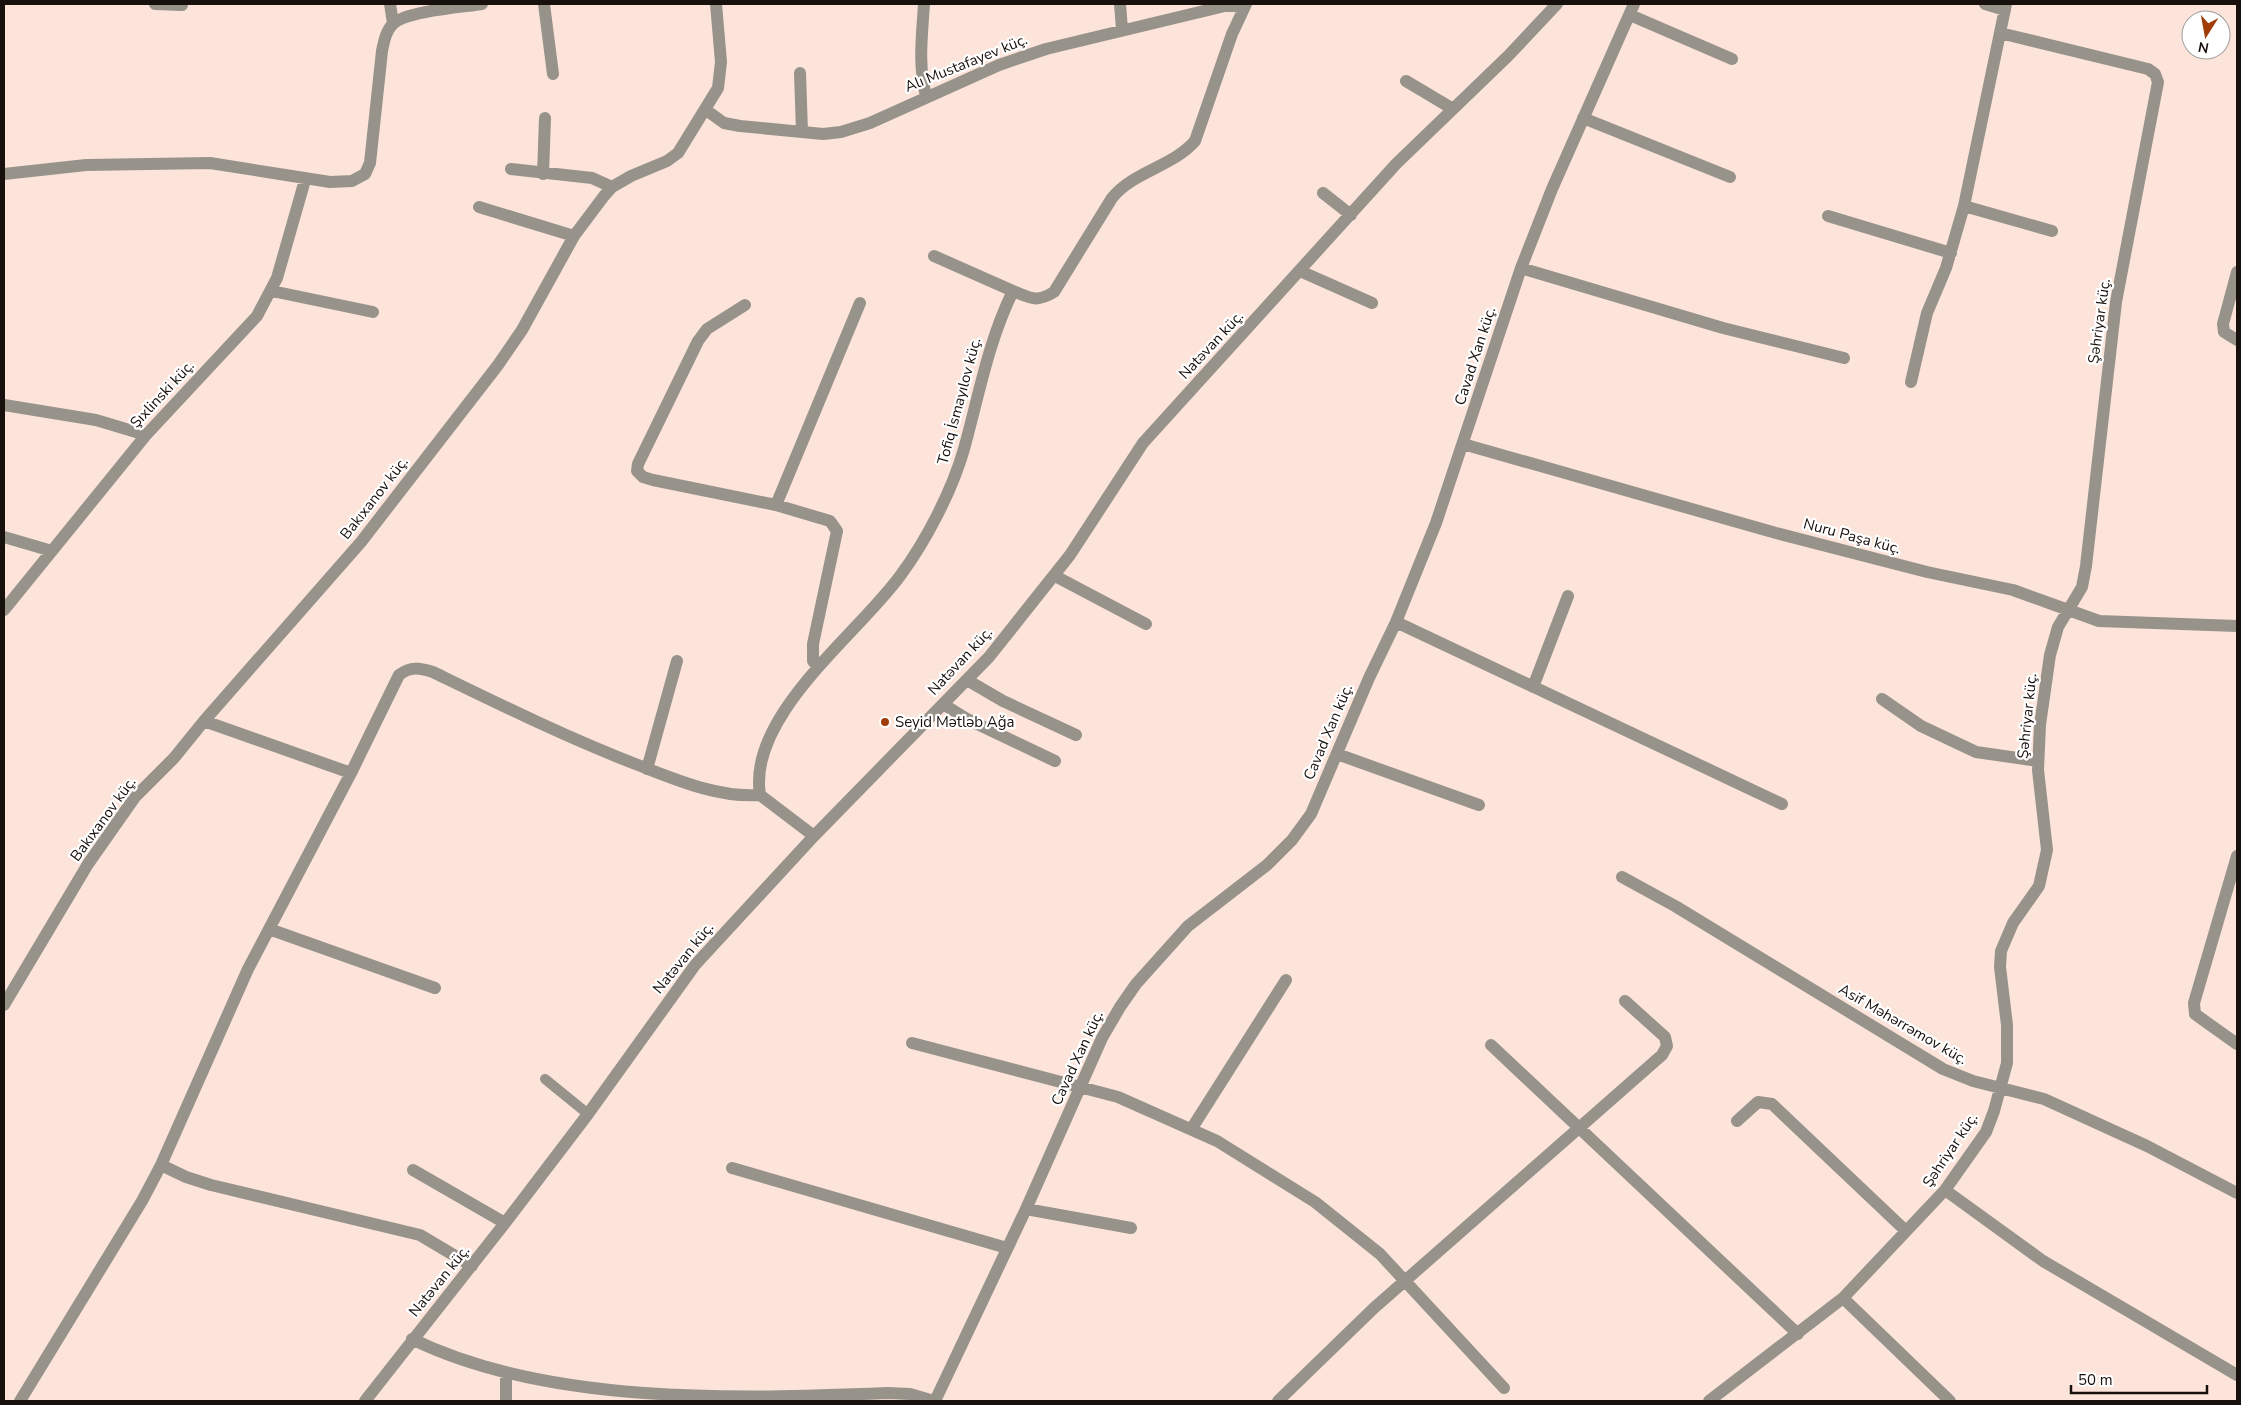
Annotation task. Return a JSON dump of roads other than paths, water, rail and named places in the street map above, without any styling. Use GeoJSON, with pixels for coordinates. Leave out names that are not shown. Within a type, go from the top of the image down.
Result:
{"type":"FeatureCollection","features":[{"type":"Feature","properties":{"kind":"street"},"geometry":{"type":"LineString","coordinates":[[155,4],[182,5]]}},
{"type":"Feature","properties":{"kind":"street"},"geometry":{"type":"LineString","coordinates":[[390,4],[394,23]]}},
{"type":"Feature","properties":{"kind":"street"},"geometry":{"type":"LineString","coordinates":[[4,174],[86,165],[210,163],[251,168],[305,180],[352,181],[365,174],[370,163],[382,51],[386,33],[394,23],[415,14],[482,4]]}},
{"type":"Feature","properties":{"kind":"street"},"geometry":{"type":"LineString","coordinates":[[544,4],[553,74]]}},
{"type":"Feature","properties":{"kind":"street","name":"Bakıxanov küç."},"geometry":{"type":"LineString","coordinates":[[4,1005],[88,864],[135,797],[174,758],[204,721],[361,542],[492,373],[522,330],[574,236],[612,187],[631,176],[667,161],[678,153],[718,88],[720,77],[716,4]]}},
{"type":"Feature","properties":{"kind":"street"},"geometry":{"type":"LineString","coordinates":[[924,4],[920,58],[921,76],[926,96]]}},
{"type":"Feature","properties":{"kind":"street"},"geometry":{"type":"LineString","coordinates":[[1120,4],[1122,30]]}},
{"type":"Feature","properties":{"kind":"street","name":"Natəvan küç."},"geometry":{"type":"LineString","coordinates":[[365,1401],[412,1339],[472,1266],[588,1114],[691,971],[814,836],[989,657],[1055,576],[1092,523],[1143,443],[1396,164],[1508,56],[1557,4]]}},
{"type":"Feature","properties":{"kind":"street"},"geometry":{"type":"LineString","coordinates":[[1911,382],[1927,313],[1951,253],[1964,206],[2000,33],[2005,7],[1985,4]]}},
{"type":"Feature","properties":{"kind":"street","name":"Alı Mustafayev küç."},"geometry":{"type":"LineString","coordinates":[[706,110],[724,123],[823,134],[841,132],[870,123],[998,65],[1046,49],[1229,5],[1245,6]]}},
{"type":"Feature","properties":{"kind":"street"},"geometry":{"type":"LineString","coordinates":[[934,256],[1034,299],[1043,299],[1054,292],[1112,198],[1122,186],[1186,151],[1195,141],[1245,6]]}},
{"type":"Feature","properties":{"kind":"street"},"geometry":{"type":"LineString","coordinates":[[1632,9],[1732,59]]}},
{"type":"Feature","properties":{"kind":"street","name":"Cavad Xan küç."},"geometry":{"type":"LineString","coordinates":[[934,1401],[1026,1209],[1102,1038],[1136,984],[1188,926],[1267,866],[1292,840],[1311,814],[1369,678],[1396,622],[1436,523],[1521,268],[1583,118],[1632,9]]}},
{"type":"Feature","properties":{"kind":"street","name":"Şəhriyar küç."},"geometry":{"type":"LineString","coordinates":[[1715,1400],[1843,1298],[1945,1190],[1986,1132],[1994,1111],[2007,1063],[2007,1025],[2000,967],[2002,951],[2013,923],[2039,886],[2047,850],[2038,761],[2040,725],[2050,655],[2058,627],[2082,587],[2086,566],[2116,302],[2158,82],[2155,74],[2148,69],[2000,33]]}},
{"type":"Feature","properties":{"kind":"street"},"geometry":{"type":"LineString","coordinates":[[800,73],[802,132]]}},
{"type":"Feature","properties":{"kind":"street"},"geometry":{"type":"LineString","coordinates":[[1406,81],[1453,109]]}},
{"type":"Feature","properties":{"kind":"street"},"geometry":{"type":"LineString","coordinates":[[543,174],[545,118]]}},
{"type":"Feature","properties":{"kind":"street"},"geometry":{"type":"LineString","coordinates":[[1583,118],[1730,177]]}},
{"type":"Feature","properties":{"kind":"street"},"geometry":{"type":"LineString","coordinates":[[511,169],[592,178],[612,187]]}},
{"type":"Feature","properties":{"kind":"street","name":"Şıxlinski küç."},"geometry":{"type":"LineString","coordinates":[[4,610],[146,435],[257,316],[272,291],[305,180]]}},
{"type":"Feature","properties":{"kind":"street"},"geometry":{"type":"LineString","coordinates":[[1323,193],[1351,214]]}},
{"type":"Feature","properties":{"kind":"street"},"geometry":{"type":"LineString","coordinates":[[1964,206],[2052,231]]}},
{"type":"Feature","properties":{"kind":"street"},"geometry":{"type":"LineString","coordinates":[[479,207],[574,236]]}},
{"type":"Feature","properties":{"kind":"street"},"geometry":{"type":"LineString","coordinates":[[1828,216],[1951,253]]}},
{"type":"Feature","properties":{"kind":"street"},"geometry":{"type":"LineString","coordinates":[[1521,268],[1723,328],[1844,358]]}},
{"type":"Feature","properties":{"kind":"street"},"geometry":{"type":"LineString","coordinates":[[1300,271],[1372,303]]}},
{"type":"Feature","properties":{"kind":"street"},"geometry":{"type":"LineString","coordinates":[[2237,272],[2222,324],[2224,332],[2237,340]]}},
{"type":"Feature","properties":{"kind":"street"},"geometry":{"type":"LineString","coordinates":[[272,291],[373,312]]}},
{"type":"Feature","properties":{"kind":"street","name":"Tofiq İsmayılov küç."},"geometry":{"type":"LineString","coordinates":[[760,795],[757,780],[762,757],[788,706],[817,666],[882,600],[904,570],[929,528],[954,479],[990,345],[1013,291]]}},
{"type":"Feature","properties":{"kind":"street"},"geometry":{"type":"LineString","coordinates":[[776,505],[860,303]]}},
{"type":"Feature","properties":{"kind":"street"},"geometry":{"type":"LineString","coordinates":[[745,305],[707,329],[698,341],[638,464],[637,471],[643,477],[653,480],[776,505],[830,520],[837,530],[813,644],[813,661],[817,666]]}},
{"type":"Feature","properties":{"kind":"street"},"geometry":{"type":"LineString","coordinates":[[4,405],[96,420],[146,435]]}},
{"type":"Feature","properties":{"kind":"street","name":"Nuru Paşa küç."},"geometry":{"type":"LineString","coordinates":[[1463,444],[1927,572],[2013,590],[2098,621],[2237,626]]}},
{"type":"Feature","properties":{"kind":"street"},"geometry":{"type":"LineString","coordinates":[[4,537],[52,551]]}},
{"type":"Feature","properties":{"kind":"street"},"geometry":{"type":"LineString","coordinates":[[1055,576],[1146,624]]}},
{"type":"Feature","properties":{"kind":"street"},"geometry":{"type":"LineString","coordinates":[[1533,687],[1568,596]]}},
{"type":"Feature","properties":{"kind":"street"},"geometry":{"type":"LineString","coordinates":[[1396,622],[1782,804]]}},
{"type":"Feature","properties":{"kind":"street"},"geometry":{"type":"LineString","coordinates":[[647,769],[677,661]]}},
{"type":"Feature","properties":{"kind":"street"},"geometry":{"type":"LineString","coordinates":[[20,1401],[142,1201],[161,1164],[248,969],[351,773],[399,675],[406,669],[416,667],[433,672],[584,744],[647,769],[727,794],[760,795],[814,836]]}},
{"type":"Feature","properties":{"kind":"street"},"geometry":{"type":"LineString","coordinates":[[968,680],[1003,701],[1076,735]]}},
{"type":"Feature","properties":{"kind":"street"},"geometry":{"type":"LineString","coordinates":[[1882,699],[1922,726],[1968,749],[1996,756],[2038,761]]}},
{"type":"Feature","properties":{"kind":"street"},"geometry":{"type":"LineString","coordinates":[[943,704],[967,719],[1055,760]]}},
{"type":"Feature","properties":{"kind":"street"},"geometry":{"type":"LineString","coordinates":[[204,721],[351,773]]}},
{"type":"Feature","properties":{"kind":"street"},"geometry":{"type":"LineString","coordinates":[[1337,754],[1479,805]]}},
{"type":"Feature","properties":{"kind":"street"},"geometry":{"type":"LineString","coordinates":[[2237,856],[2194,1003],[2195,1014],[2237,1044]]}},
{"type":"Feature","properties":{"kind":"street","name":"Asif Məhərrəmov küç."},"geometry":{"type":"LineString","coordinates":[[1622,876],[1675,906],[1943,1069],[1972,1081],[2044,1099],[2146,1146],[2237,1193]]}},
{"type":"Feature","properties":{"kind":"street"},"geometry":{"type":"LineString","coordinates":[[269,929],[435,988]]}},
{"type":"Feature","properties":{"kind":"street"},"geometry":{"type":"LineString","coordinates":[[1192,1128],[1286,980]]}},
{"type":"Feature","properties":{"kind":"street"},"geometry":{"type":"LineString","coordinates":[[1278,1401],[1374,1308],[1662,1055],[1667,1046],[1666,1037],[1625,1001]]}},
{"type":"Feature","properties":{"kind":"street"},"geometry":{"type":"LineString","coordinates":[[912,1043],[1118,1097],[1218,1141],[1315,1202],[1380,1254],[1407,1280],[1504,1388]]}},
{"type":"Feature","properties":{"kind":"street"},"geometry":{"type":"LineString","coordinates":[[1492,1045],[1798,1334]]}},
{"type":"Feature","properties":{"kind":"street"},"geometry":{"type":"LineString","coordinates":[[1737,1121],[1758,1102],[1772,1104],[1906,1231]]}},
{"type":"Feature","properties":{"kind":"street"},"geometry":{"type":"LineString","coordinates":[[161,1164],[186,1177],[211,1185],[420,1236],[472,1266]]}},
{"type":"Feature","properties":{"kind":"street"},"geometry":{"type":"LineString","coordinates":[[732,1168],[1007,1248]]}},
{"type":"Feature","properties":{"kind":"street"},"geometry":{"type":"LineString","coordinates":[[413,1170],[505,1223]]}},
{"type":"Feature","properties":{"kind":"street"},"geometry":{"type":"LineString","coordinates":[[1945,1190],[2043,1261],[2237,1375]]}},
{"type":"Feature","properties":{"kind":"street"},"geometry":{"type":"LineString","coordinates":[[1026,1209],[1131,1228]]}},
{"type":"Feature","properties":{"kind":"street"},"geometry":{"type":"LineString","coordinates":[[1843,1298],[1950,1401]]}},
{"type":"Feature","properties":{"kind":"street"},"geometry":{"type":"LineString","coordinates":[[412,1339],[439,1356],[506,1378],[605,1398],[717,1400],[888,1393],[910,1394],[934,1401]]}},
{"type":"Feature","properties":{"kind":"street"},"geometry":{"type":"LineString","coordinates":[[506,1378],[506,1401]]}},
{"type":"Feature","properties":{"kind":"lane"},"geometry":{"type":"LineString","coordinates":[[545,1079],[588,1114]]}},
{"type":"Feature","properties":{"kind":"place","name":"Seyid Mətləb Ağa"},"geometry":{"type":"Point","coordinates":[885,722]}}]}
